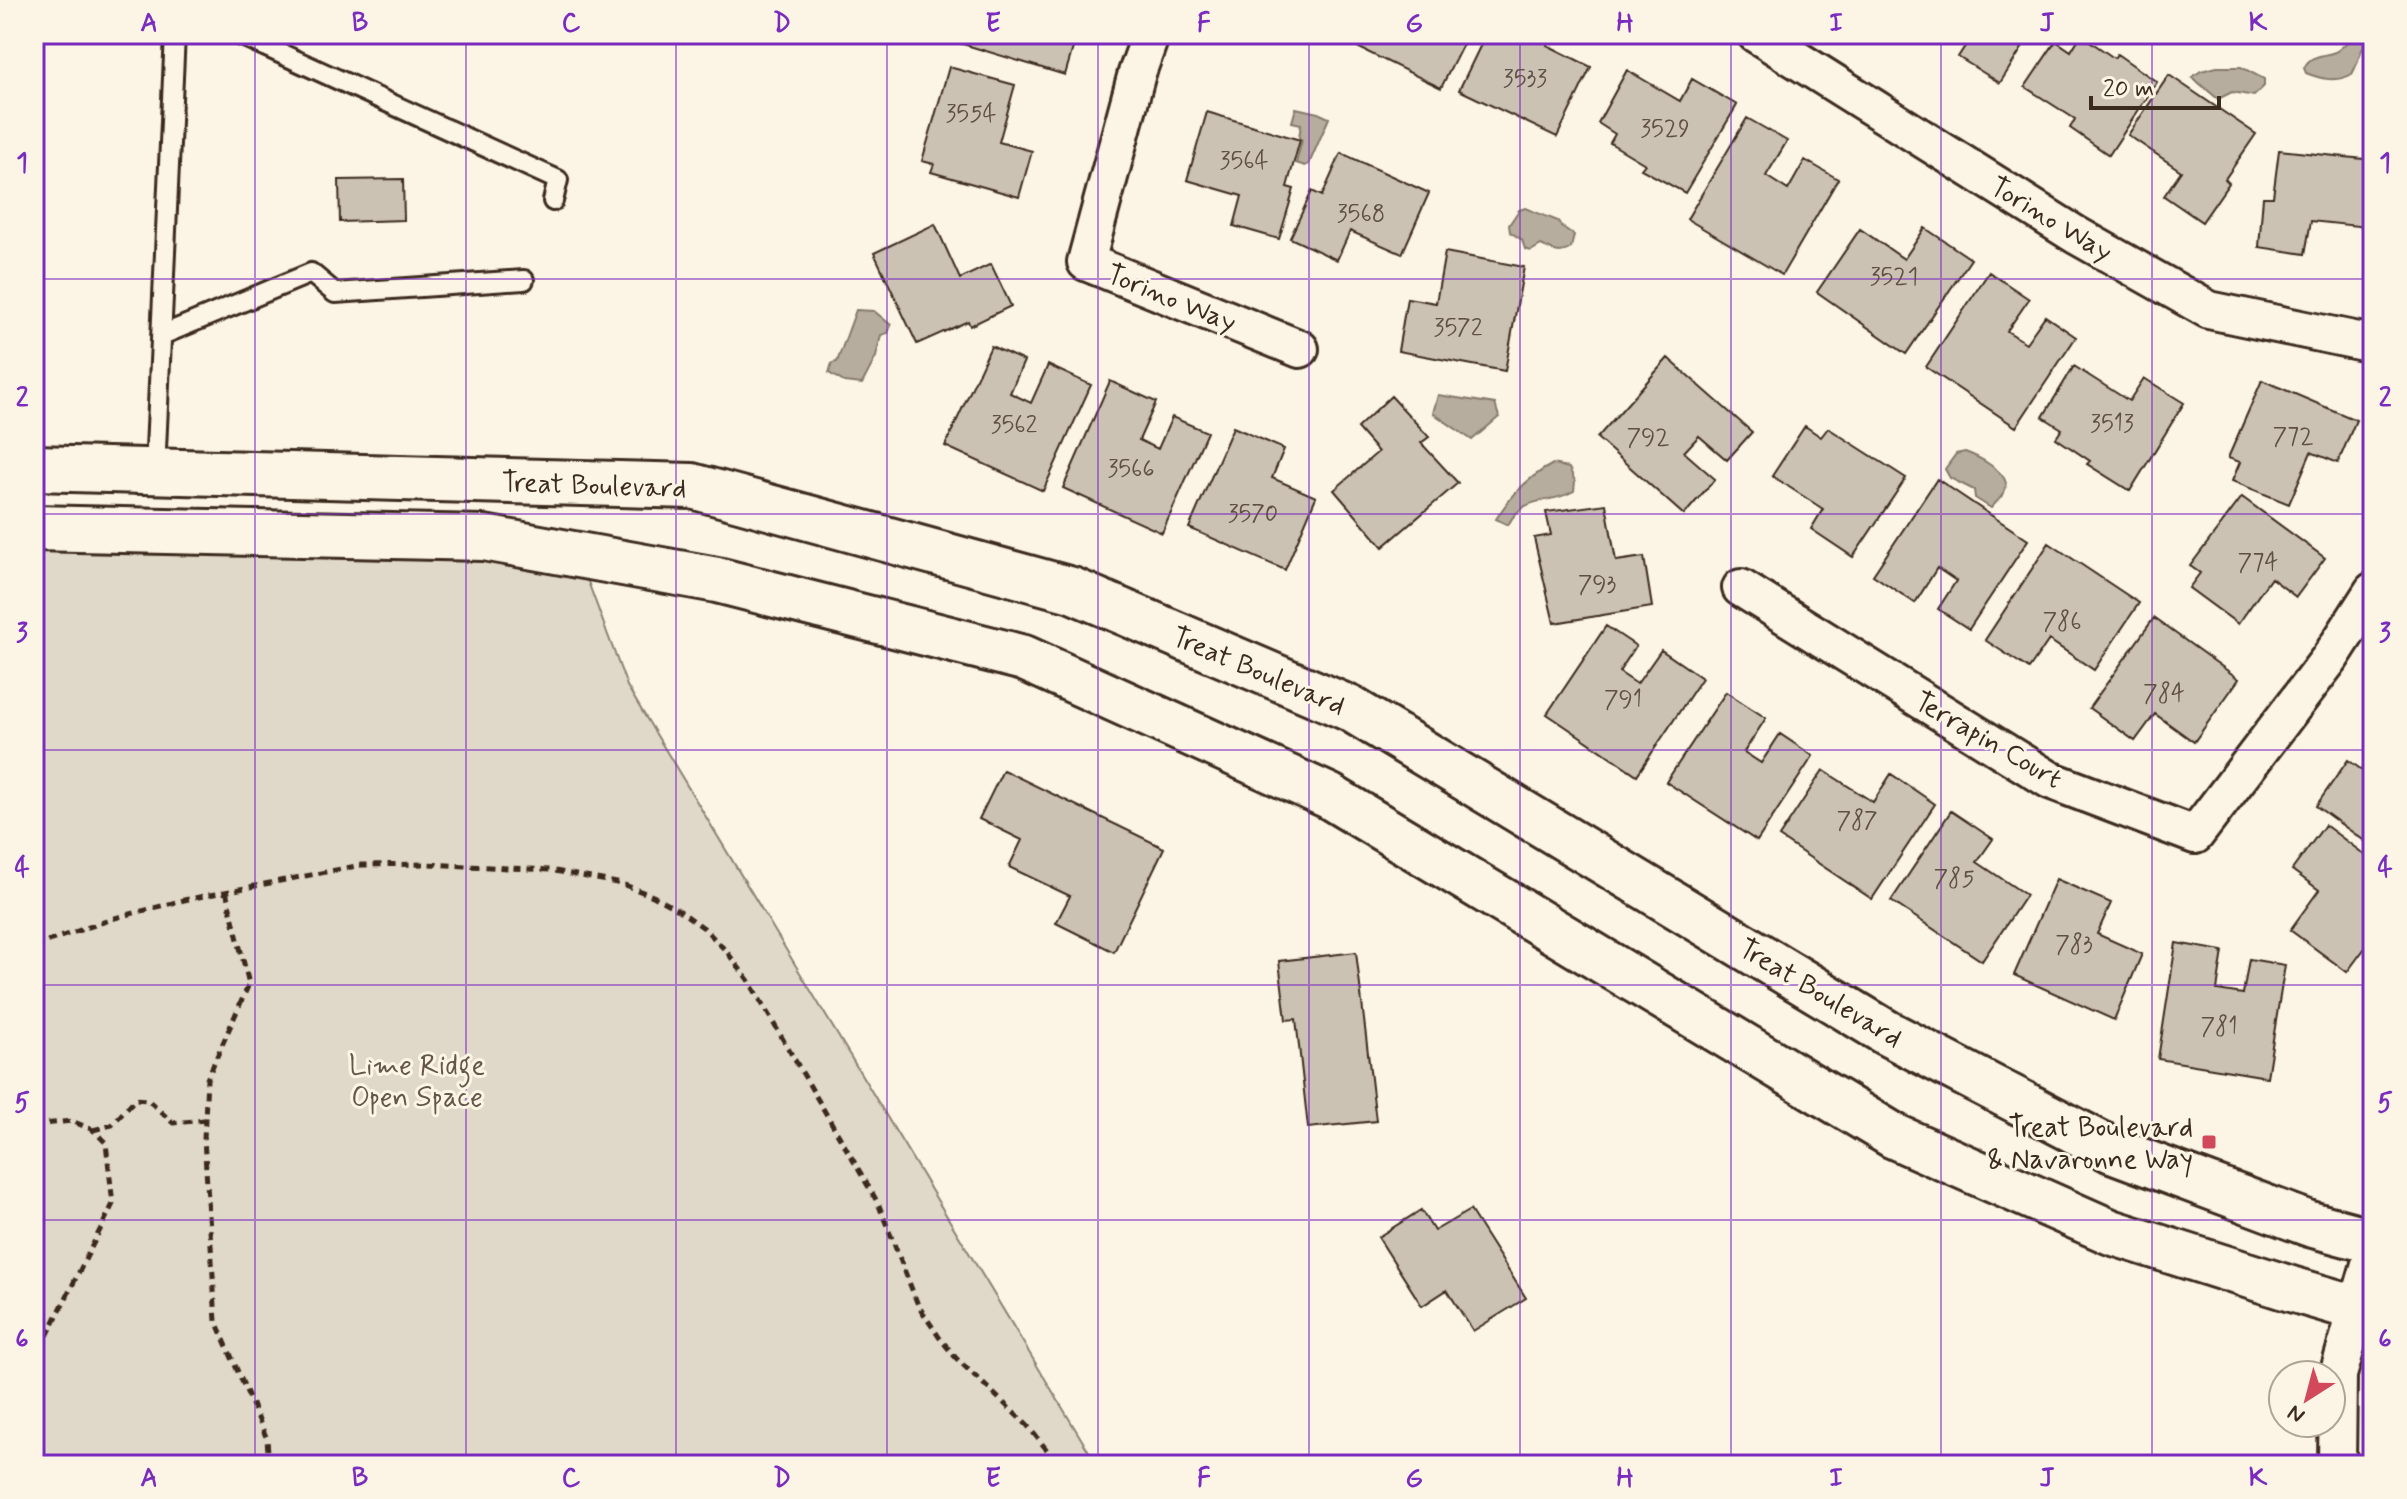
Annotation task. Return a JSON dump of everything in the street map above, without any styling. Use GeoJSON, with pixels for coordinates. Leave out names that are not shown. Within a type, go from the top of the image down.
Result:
{"type":"FeatureCollection","features":[{"type":"Feature","properties":{"kind":"main road","name":"Treat Boulevard"},"geometry":{"type":"LineString","coordinates":[[34,468],[692,486],[1072,590],[1351,709],[1887,1033],[2112,1150],[2310,1224],[2373,1241]]}},
{"type":"Feature","properties":{"kind":"main road"},"geometry":{"type":"LineString","coordinates":[[34,528],[484,538],[717,580],[1024,658],[1329,796],[1894,1136],[2111,1232],[2365,1311]]}},
{"type":"Feature","properties":{"kind":"street","name":"Torino Way"},"geometry":{"type":"LineString","coordinates":[[1151,34],[1140,63],[1086,262],[1300,349]]}},
{"type":"Feature","properties":{"kind":"street","name":"Torino Way"},"geometry":{"type":"LineString","coordinates":[[1756,34],[2076,235],[2209,310],[2373,344]]}},
{"type":"Feature","properties":{"kind":"street","name":"Terrapin Court"},"geometry":{"type":"LineString","coordinates":[[1741,588],[2050,780],[2195,835],[2330,658],[2373,591]]}},
{"type":"Feature","properties":{"kind":"street"},"geometry":{"type":"LineString","coordinates":[[2337,1465],[2338,1375],[2365,1311],[2373,1254]]}},
{"type":"Feature","properties":{"kind":"lane"},"geometry":{"type":"LineString","coordinates":[[155,471],[175,34]]}},
{"type":"Feature","properties":{"kind":"lane"},"geometry":{"type":"LineString","coordinates":[[238,34],[558,180],[553,201]]}},
{"type":"Feature","properties":{"kind":"lane"},"geometry":{"type":"LineString","coordinates":[[162,335],[311,273],[335,293],[524,280]]}},
{"type":"Feature","properties":{"kind":"path"},"geometry":{"type":"LineString","coordinates":[[34,860],[40,834]]}},
{"type":"Feature","properties":{"kind":"path"},"geometry":{"type":"LineString","coordinates":[[34,946],[115,918],[226,891],[361,865],[427,864],[550,870],[622,884],[653,896],[704,928],[749,981],[878,1203],[918,1305],[956,1358],[1027,1425],[1059,1465]]}},
{"type":"Feature","properties":{"kind":"path"},"geometry":{"type":"LineString","coordinates":[[226,891],[249,984],[207,1079],[204,1139],[216,1321],[267,1439],[269,1465]]}},
{"type":"Feature","properties":{"kind":"path"},"geometry":{"type":"LineString","coordinates":[[93,1130],[112,1125],[135,1099],[148,1100],[173,1123],[205,1120]]}},
{"type":"Feature","properties":{"kind":"path"},"geometry":{"type":"LineString","coordinates":[[34,1125],[72,1121],[93,1130],[106,1143],[113,1204],[34,1359]]}},
{"type":"Feature","properties":{"kind":"green space","name":"Lime Ridge Open Space"},"geometry":{"type":"Polygon","coordinates":[[[34,528],[578,555],[627,686],[1097,1465],[34,1465],[34,528]]]}},
{"type":"Feature","properties":{"kind":"shaded area"},"geometry":{"type":"Polygon","coordinates":[[[2352,38],[2361,38],[2365,44],[2352,74],[2329,79],[2306,73],[2304,68],[2310,60],[2335,52],[2352,38]]]}},
{"type":"Feature","properties":{"kind":"shaded area"},"geometry":{"type":"Polygon","coordinates":[[[2217,67],[2241,67],[2264,79],[2264,86],[2254,96],[2232,92],[2218,99],[2192,77],[2217,67]]]}},
{"type":"Feature","properties":{"kind":"shaded area"},"geometry":{"type":"Polygon","coordinates":[[[1296,108],[1329,118],[1309,164],[1305,166],[1296,163],[1302,140],[1299,138],[1301,124],[1292,122],[1296,108]]]}},
{"type":"Feature","properties":{"kind":"shaded area"},"geometry":{"type":"Polygon","coordinates":[[[1525,208],[1558,221],[1574,235],[1571,248],[1559,252],[1541,245],[1531,251],[1525,249],[1522,240],[1510,232],[1509,225],[1519,210],[1525,208]]]}},
{"type":"Feature","properties":{"kind":"shaded area"},"geometry":{"type":"Polygon","coordinates":[[[856,310],[874,311],[891,325],[888,333],[881,335],[876,357],[862,384],[844,382],[829,373],[832,363],[837,362],[856,310]]]}},
{"type":"Feature","properties":{"kind":"shaded area"},"geometry":{"type":"Polygon","coordinates":[[[1438,395],[1495,404],[1499,417],[1472,440],[1433,413],[1438,395]]]}},
{"type":"Feature","properties":{"kind":"shaded area"},"geometry":{"type":"Polygon","coordinates":[[[1965,452],[1990,465],[2005,480],[2004,492],[1991,508],[1975,498],[1974,490],[1950,478],[1945,469],[1956,454],[1965,452]]]}},
{"type":"Feature","properties":{"kind":"shaded area"},"geometry":{"type":"Polygon","coordinates":[[[1553,464],[1569,468],[1575,481],[1574,491],[1529,504],[1508,525],[1496,519],[1521,487],[1553,464]]]}},
{"type":"Feature","properties":{"kind":"building"},"geometry":{"type":"Polygon","coordinates":[[[955,34],[1077,34],[1065,75],[953,41],[955,34]]]}},
{"type":"Feature","properties":{"kind":"building"},"geometry":{"type":"Polygon","coordinates":[[[1348,34],[1468,34],[1441,88],[1345,41],[1348,34]]]}},
{"type":"Feature","properties":{"kind":"building"},"geometry":{"type":"Polygon","coordinates":[[[1486,34],[1552,34],[1547,45],[1591,67],[1557,137],[1459,90],[1486,34]]]}},
{"type":"Feature","properties":{"kind":"building"},"geometry":{"type":"Polygon","coordinates":[[[1966,34],[2031,34],[2000,83],[1958,57],[1971,37],[1966,34]]]}},
{"type":"Feature","properties":{"kind":"building"},"geometry":{"type":"Polygon","coordinates":[[[2081,35],[2114,58],[2117,54],[2157,82],[2109,155],[2070,128],[2075,119],[2025,87],[2056,41],[2071,51],[2081,35]]]}},
{"type":"Feature","properties":{"kind":"building"},"geometry":{"type":"Polygon","coordinates":[[[949,67],[1015,85],[999,142],[1032,151],[1019,197],[931,172],[934,164],[922,161],[949,67]]]}},
{"type":"Feature","properties":{"kind":"building"},"geometry":{"type":"Polygon","coordinates":[[[1627,70],[1680,101],[1692,79],[1737,105],[1685,193],[1641,169],[1645,164],[1610,143],[1615,134],[1598,123],[1627,70]]]}},
{"type":"Feature","properties":{"kind":"building"},"geometry":{"type":"Polygon","coordinates":[[[2169,75],[2256,134],[2225,179],[2229,183],[2202,222],[2164,196],[2181,171],[2128,135],[2169,75]]]}},
{"type":"Feature","properties":{"kind":"building"},"geometry":{"type":"Polygon","coordinates":[[[1207,112],[1300,140],[1287,187],[1294,189],[1279,239],[1234,226],[1242,196],[1187,180],[1207,112]]]}},
{"type":"Feature","properties":{"kind":"building"},"geometry":{"type":"Polygon","coordinates":[[[1747,118],[1787,141],[1766,176],[1788,190],[1805,160],[1838,179],[1782,275],[1687,219],[1747,118]]]}},
{"type":"Feature","properties":{"kind":"building"},"geometry":{"type":"Polygon","coordinates":[[[2279,150],[2373,160],[2373,219],[2369,219],[2367,227],[2311,221],[2305,254],[2259,247],[2263,197],[2273,197],[2279,150]]]}},
{"type":"Feature","properties":{"kind":"building"},"geometry":{"type":"Polygon","coordinates":[[[1341,153],[1429,193],[1402,254],[1350,231],[1337,260],[1290,238],[1312,191],[1322,196],[1341,153]]]}},
{"type":"Feature","properties":{"kind":"building"},"geometry":{"type":"Polygon","coordinates":[[[403,179],[404,220],[340,222],[339,180],[403,179]]]}},
{"type":"Feature","properties":{"kind":"building"},"geometry":{"type":"Polygon","coordinates":[[[935,224],[960,279],[991,264],[1011,306],[970,326],[968,321],[917,344],[874,253],[935,224]]]}},
{"type":"Feature","properties":{"kind":"building"},"geometry":{"type":"Polygon","coordinates":[[[1925,228],[1971,259],[1906,354],[1817,292],[1860,229],[1904,259],[1925,228]]]}},
{"type":"Feature","properties":{"kind":"building"},"geometry":{"type":"Polygon","coordinates":[[[1445,252],[1524,267],[1505,371],[1398,351],[1407,298],[1436,303],[1445,252]]]}},
{"type":"Feature","properties":{"kind":"building"},"geometry":{"type":"Polygon","coordinates":[[[1989,272],[2029,299],[2007,331],[2026,343],[2045,316],[2076,337],[2016,427],[1926,367],[1989,272]]]}},
{"type":"Feature","properties":{"kind":"building"},"geometry":{"type":"Polygon","coordinates":[[[991,346],[1024,361],[1010,393],[1031,403],[1048,365],[1091,385],[1043,491],[945,446],[991,346]]]}},
{"type":"Feature","properties":{"kind":"building"},"geometry":{"type":"Polygon","coordinates":[[[1668,358],[1752,432],[1727,460],[1699,436],[1684,452],[1715,479],[1684,515],[1597,438],[1668,358]]]}},
{"type":"Feature","properties":{"kind":"building"},"geometry":{"type":"Polygon","coordinates":[[[2074,366],[2129,401],[2144,378],[2184,403],[2130,491],[2087,464],[2090,461],[2056,438],[2062,429],[2043,417],[2074,366]]]}},
{"type":"Feature","properties":{"kind":"building"},"geometry":{"type":"Polygon","coordinates":[[[2262,380],[2356,420],[2338,463],[2311,452],[2289,504],[2232,481],[2240,462],[2228,458],[2262,380]]]}},
{"type":"Feature","properties":{"kind":"building"},"geometry":{"type":"Polygon","coordinates":[[[1110,381],[1156,402],[1139,440],[1158,449],[1172,417],[1207,432],[1162,533],[1063,488],[1110,381]]]}},
{"type":"Feature","properties":{"kind":"building"},"geometry":{"type":"Polygon","coordinates":[[[1391,396],[1429,437],[1421,443],[1458,483],[1383,547],[1334,490],[1378,452],[1357,428],[1391,396]]]}},
{"type":"Feature","properties":{"kind":"building"},"geometry":{"type":"Polygon","coordinates":[[[1805,426],[1821,437],[1828,428],[1906,478],[1853,557],[1811,529],[1823,509],[1772,476],[1805,426]]]}},
{"type":"Feature","properties":{"kind":"building"},"geometry":{"type":"Polygon","coordinates":[[[1233,427],[1284,449],[1272,478],[1316,497],[1285,570],[1189,528],[1233,427]]]}},
{"type":"Feature","properties":{"kind":"building"},"geometry":{"type":"Polygon","coordinates":[[[1937,479],[2028,540],[1969,629],[1938,609],[1956,581],[1937,568],[1915,603],[1873,575],[1937,479]]]}},
{"type":"Feature","properties":{"kind":"building"},"geometry":{"type":"Polygon","coordinates":[[[2242,497],[2325,558],[2296,597],[2271,578],[2238,624],[2189,588],[2200,573],[2190,566],[2242,497]]]}},
{"type":"Feature","properties":{"kind":"building"},"geometry":{"type":"Polygon","coordinates":[[[1606,504],[1616,561],[1644,557],[1652,607],[1554,623],[1534,538],[1551,535],[1546,512],[1606,504]]]}},
{"type":"Feature","properties":{"kind":"building"},"geometry":{"type":"Polygon","coordinates":[[[2049,543],[2139,603],[2094,670],[2049,640],[2029,669],[1985,640],[2049,543]]]}},
{"type":"Feature","properties":{"kind":"building"},"geometry":{"type":"Polygon","coordinates":[[[2154,618],[2239,679],[2194,742],[2155,714],[2135,741],[2089,708],[2154,618]]]}},
{"type":"Feature","properties":{"kind":"building"},"geometry":{"type":"Polygon","coordinates":[[[1606,626],[1636,646],[1619,672],[1637,684],[1661,650],[1702,678],[1637,775],[1547,714],[1606,626]]]}},
{"type":"Feature","properties":{"kind":"building"},"geometry":{"type":"Polygon","coordinates":[[[1726,692],[1766,718],[1744,752],[1761,763],[1780,734],[1813,756],[1757,841],[1666,782],[1726,692]]]}},
{"type":"Feature","properties":{"kind":"building"},"geometry":{"type":"Polygon","coordinates":[[[2348,760],[2373,778],[2373,847],[2316,806],[2348,760]]]}},
{"type":"Feature","properties":{"kind":"building"},"geometry":{"type":"Polygon","coordinates":[[[1003,770],[1164,848],[1114,952],[1056,923],[1070,896],[1009,867],[1022,840],[979,819],[1003,770]]]}},
{"type":"Feature","properties":{"kind":"building"},"geometry":{"type":"Polygon","coordinates":[[[1823,770],[1873,802],[1891,774],[1935,804],[1872,899],[1779,837],[1823,770]]]}},
{"type":"Feature","properties":{"kind":"building"},"geometry":{"type":"Polygon","coordinates":[[[1951,811],[1993,839],[1977,862],[2026,895],[1982,961],[1891,901],[1951,811]]]}},
{"type":"Feature","properties":{"kind":"building"},"geometry":{"type":"Polygon","coordinates":[[[2325,825],[2373,861],[2373,937],[2347,972],[2290,930],[2319,890],[2292,870],[2325,825]]]}},
{"type":"Feature","properties":{"kind":"building"},"geometry":{"type":"Polygon","coordinates":[[[2056,879],[2111,903],[2097,934],[2142,954],[2114,1020],[2014,975],[2056,879]]]}},
{"type":"Feature","properties":{"kind":"building"},"geometry":{"type":"Polygon","coordinates":[[[2176,943],[2223,951],[2217,990],[2243,994],[2249,959],[2285,965],[2267,1077],[2158,1059],[2176,943]]]}},
{"type":"Feature","properties":{"kind":"building"},"geometry":{"type":"Polygon","coordinates":[[[1356,952],[1376,1121],[1308,1128],[1296,1019],[1286,1020],[1279,961],[1356,952]]]}},
{"type":"Feature","properties":{"kind":"building"},"geometry":{"type":"Polygon","coordinates":[[[1421,1210],[1434,1231],[1470,1210],[1526,1298],[1473,1331],[1447,1290],[1422,1306],[1378,1237],[1421,1210]]]}},
{"type":"Feature","properties":{"kind":"building"},"geometry":{"type":"Polygon","coordinates":[[[2156,1459],[2156,1465],[2090,1465],[2089,1460],[2156,1459]]]}},
{"type":"Feature","properties":{"kind":"place","name":"Treat Boulevard & Navaronne Way"},"geometry":{"type":"Point","coordinates":[2209,1142]}}]}
